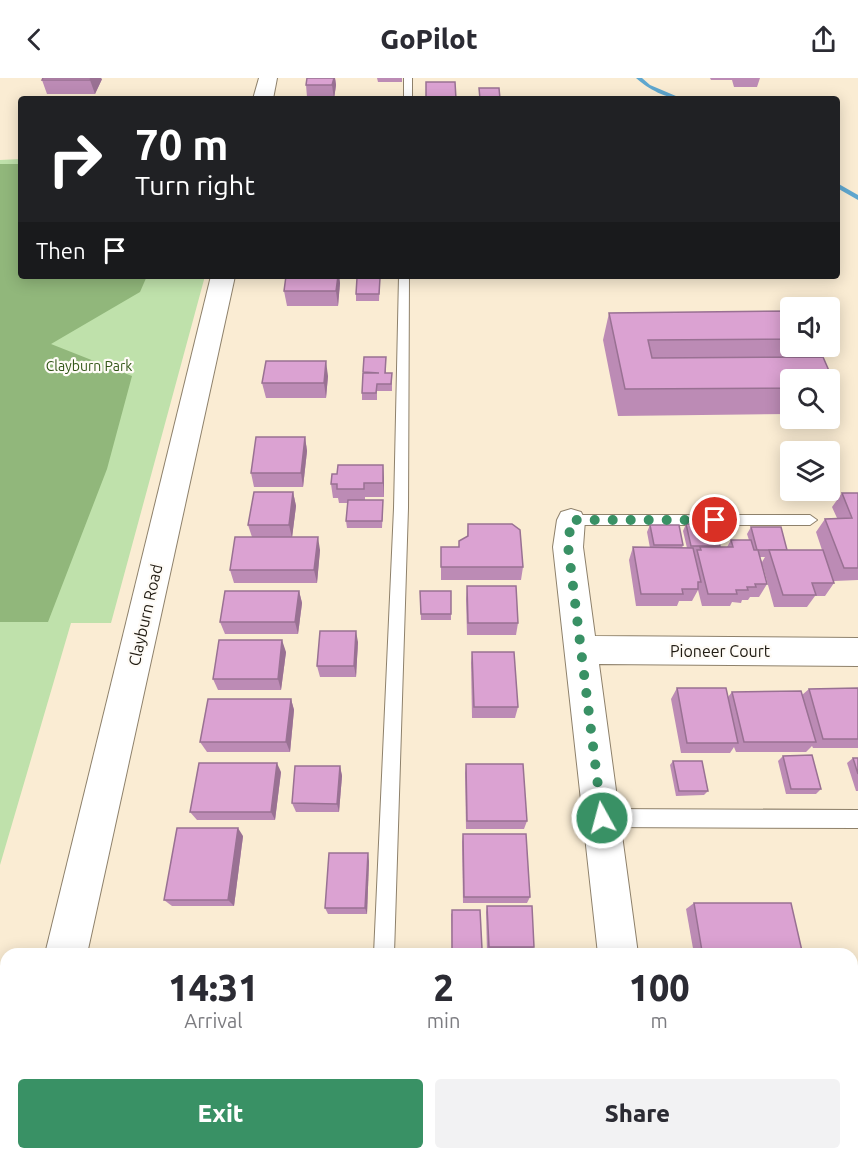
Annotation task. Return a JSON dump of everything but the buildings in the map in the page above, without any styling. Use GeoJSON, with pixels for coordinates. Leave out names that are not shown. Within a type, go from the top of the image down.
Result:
{"type":"FeatureCollection","features":[{"type":"Feature","properties":{"kind":"street"},"geometry":{"type":"LineString","coordinates":[[264,96],[268,78]]}},
{"type":"Feature","properties":{"kind":"street","name":"Clayburn Road"},"geometry":{"type":"LineString","coordinates":[[67,948],[222,279]]}},
{"type":"Feature","properties":{"kind":"street"},"geometry":{"type":"LineString","coordinates":[[571,520],[568,546],[617,948]]}},
{"type":"Feature","properties":{"kind":"street","name":"Pioneer Court"},"geometry":{"type":"LineString","coordinates":[[581,650],[858,652]]}},
{"type":"Feature","properties":{"kind":"lane"},"geometry":{"type":"LineString","coordinates":[[408,78],[408,96]]}},
{"type":"Feature","properties":{"kind":"lane"},"geometry":{"type":"LineString","coordinates":[[384,948],[400,508],[404,279]]}},
{"type":"Feature","properties":{"kind":"lane"},"geometry":{"type":"LineString","coordinates":[[571,520],[810,520]]}},
{"type":"Feature","properties":{"kind":"lane"},"geometry":{"type":"LineString","coordinates":[[602,818],[858,819]]}},
{"type":"Feature","properties":{"kind":"green space","name":"Clayburn Park"},"geometry":{"type":"Polygon","coordinates":[[[18,159],[18,279],[204,279],[111,623],[71,623],[0,865],[0,160],[18,159]]]}},
{"type":"Feature","properties":{"kind":"green space"},"geometry":{"type":"Polygon","coordinates":[[[0,164],[18,164],[18,279],[146,279],[140,292],[51,344],[132,376],[107,469],[48,622],[0,622],[0,164]]]}},
{"type":"Feature","properties":{"kind":"waterway"},"geometry":{"type":"LineString","coordinates":[[639,78],[648,86],[673,96]]}},
{"type":"Feature","properties":{"kind":"waterway"},"geometry":{"type":"LineString","coordinates":[[840,187],[858,198]]}},
{"type":"Feature","properties":{"kind":"route"},"geometry":{"type":"LineString","coordinates":[[602,818],[568,546],[571,520],[715,520]]}}]}
